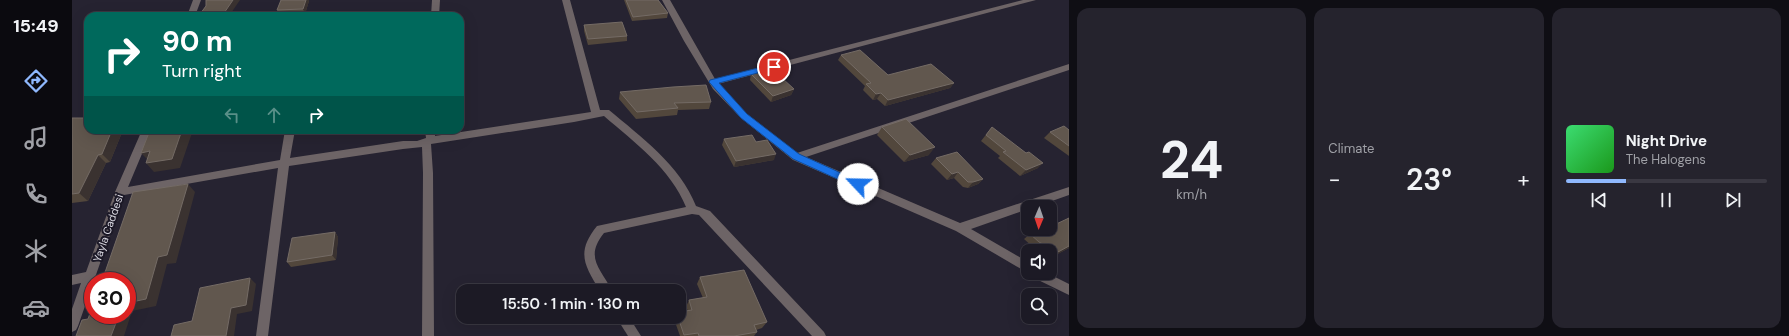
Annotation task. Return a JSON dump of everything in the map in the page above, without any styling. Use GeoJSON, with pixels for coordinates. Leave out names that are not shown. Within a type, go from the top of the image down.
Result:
{"type":"FeatureCollection","features":[{"type":"Feature","properties":{"kind":"street"},"geometry":{"type":"LineString","coordinates":[[192,12],[197,0]]}},
{"type":"Feature","properties":{"kind":"street"},"geometry":{"type":"LineString","coordinates":[[435,12],[436,0]]}},
{"type":"Feature","properties":{"kind":"street"},"geometry":{"type":"LineString","coordinates":[[566,0],[596,114]]}},
{"type":"Feature","properties":{"kind":"street"},"geometry":{"type":"LineString","coordinates":[[666,0],[688,41],[713,82],[744,116],[796,157],[960,228],[1021,264]]}},
{"type":"Feature","properties":{"kind":"street"},"geometry":{"type":"LineString","coordinates":[[713,82],[1032,0]]}},
{"type":"Feature","properties":{"kind":"street"},"geometry":{"type":"LineString","coordinates":[[796,157],[1069,67]]}},
{"type":"Feature","properties":{"kind":"street"},"geometry":{"type":"LineString","coordinates":[[464,133],[574,119],[606,112],[651,152],[689,199],[692,210]]}},
{"type":"Feature","properties":{"kind":"street","name":"Yayla Caddesi"},"geometry":{"type":"LineString","coordinates":[[92,272],[120,192],[145,134]]}},
{"type":"Feature","properties":{"kind":"street"},"geometry":{"type":"LineString","coordinates":[[262,336],[284,163],[289,134]]}},
{"type":"Feature","properties":{"kind":"street"},"geometry":{"type":"LineString","coordinates":[[120,192],[453,134]]}},
{"type":"Feature","properties":{"kind":"street"},"geometry":{"type":"LineString","coordinates":[[428,336],[429,137]]}},
{"type":"Feature","properties":{"kind":"street"},"geometry":{"type":"LineString","coordinates":[[960,228],[1069,191]]}},
{"type":"Feature","properties":{"kind":"street"},"geometry":{"type":"LineString","coordinates":[[602,284],[589,262],[588,256],[594,237],[601,229],[692,210],[701,211],[710,218],[820,336]]}},
{"type":"Feature","properties":{"kind":"street"},"geometry":{"type":"LineString","coordinates":[[72,280],[84,277]]}},
{"type":"Feature","properties":{"kind":"street"},"geometry":{"type":"LineString","coordinates":[[1050,280],[1069,290]]}},
{"type":"Feature","properties":{"kind":"street","name":"Yayla Caddesi"},"geometry":{"type":"LineString","coordinates":[[72,326],[84,294]]}},
{"type":"Feature","properties":{"kind":"street"},"geometry":{"type":"LineString","coordinates":[[627,324],[635,336]]}},
{"type":"Feature","properties":{"kind":"building"},"geometry":{"type":"Polygon","coordinates":[[[206,0],[233,0],[225,12],[202,12],[206,6],[206,0]]]}},
{"type":"Feature","properties":{"kind":"building"},"geometry":{"type":"Polygon","coordinates":[[[281,0],[306,0],[303,9],[277,10],[281,0]]]}},
{"type":"Feature","properties":{"kind":"building"},"geometry":{"type":"Polygon","coordinates":[[[626,0],[658,0],[668,13],[633,17],[626,0]]]}},
{"type":"Feature","properties":{"kind":"building"},"geometry":{"type":"Polygon","coordinates":[[[622,22],[627,36],[588,39],[584,25],[622,22]]]}},
{"type":"Feature","properties":{"kind":"building"},"geometry":{"type":"Polygon","coordinates":[[[860,50],[888,75],[931,64],[954,83],[888,100],[881,93],[876,94],[866,84],[871,83],[841,55],[860,50]]]}},
{"type":"Feature","properties":{"kind":"building"},"geometry":{"type":"Polygon","coordinates":[[[771,68],[794,89],[773,96],[751,74],[771,68]]]}},
{"type":"Feature","properties":{"kind":"building"},"geometry":{"type":"Polygon","coordinates":[[[706,85],[711,102],[674,103],[678,108],[637,112],[620,92],[673,87],[706,85]]]}},
{"type":"Feature","properties":{"kind":"building"},"geometry":{"type":"Polygon","coordinates":[[[72,118],[84,118],[84,134],[110,134],[102,154],[98,155],[79,193],[72,194],[72,118]]]}},
{"type":"Feature","properties":{"kind":"building"},"geometry":{"type":"Polygon","coordinates":[[[906,119],[935,147],[910,155],[882,127],[906,119]]]}},
{"type":"Feature","properties":{"kind":"building"},"geometry":{"type":"Polygon","coordinates":[[[1064,126],[1069,130],[1069,146],[1050,132],[1064,126]]]}},
{"type":"Feature","properties":{"kind":"building"},"geometry":{"type":"Polygon","coordinates":[[[992,127],[1026,153],[1029,152],[1043,163],[1026,170],[1003,152],[1006,151],[986,135],[992,127]]]}},
{"type":"Feature","properties":{"kind":"building"},"geometry":{"type":"Polygon","coordinates":[[[148,134],[181,134],[172,159],[146,163],[150,151],[141,153],[148,134]]]}},
{"type":"Feature","properties":{"kind":"building"},"geometry":{"type":"Polygon","coordinates":[[[752,135],[756,142],[767,140],[776,154],[736,161],[724,139],[752,135]]]}},
{"type":"Feature","properties":{"kind":"building"},"geometry":{"type":"Polygon","coordinates":[[[957,152],[983,179],[968,182],[958,172],[952,174],[936,158],[957,152]]]}},
{"type":"Feature","properties":{"kind":"building"},"geometry":{"type":"Polygon","coordinates":[[[188,184],[167,255],[158,257],[146,299],[136,301],[136,272],[105,272],[133,192],[188,184]]]}},
{"type":"Feature","properties":{"kind":"building"},"geometry":{"type":"Polygon","coordinates":[[[1069,218],[1069,246],[1058,252],[1057,244],[1043,244],[1032,236],[1057,236],[1057,224],[1069,218]]]}},
{"type":"Feature","properties":{"kind":"building"},"geometry":{"type":"Polygon","coordinates":[[[335,232],[332,255],[287,262],[292,238],[335,232]]]}},
{"type":"Feature","properties":{"kind":"building"},"geometry":{"type":"Polygon","coordinates":[[[744,270],[767,322],[754,325],[757,332],[734,336],[699,336],[698,333],[684,335],[680,324],[686,324],[686,311],[692,310],[689,300],[707,297],[700,277],[744,270]]]}},
{"type":"Feature","properties":{"kind":"building"},"geometry":{"type":"Polygon","coordinates":[[[250,278],[246,305],[231,308],[226,336],[171,336],[174,325],[192,321],[200,288],[250,278]]]}},
{"type":"Feature","properties":{"kind":"building"},"geometry":{"type":"Polygon","coordinates":[[[82,320],[84,320],[84,324],[116,324],[111,336],[76,336],[82,320]]]}},
{"type":"Feature","properties":{"kind":"route"},"geometry":{"type":"LineString","coordinates":[[774,67],[713,82],[744,116],[796,157],[858,184]]}}]}
